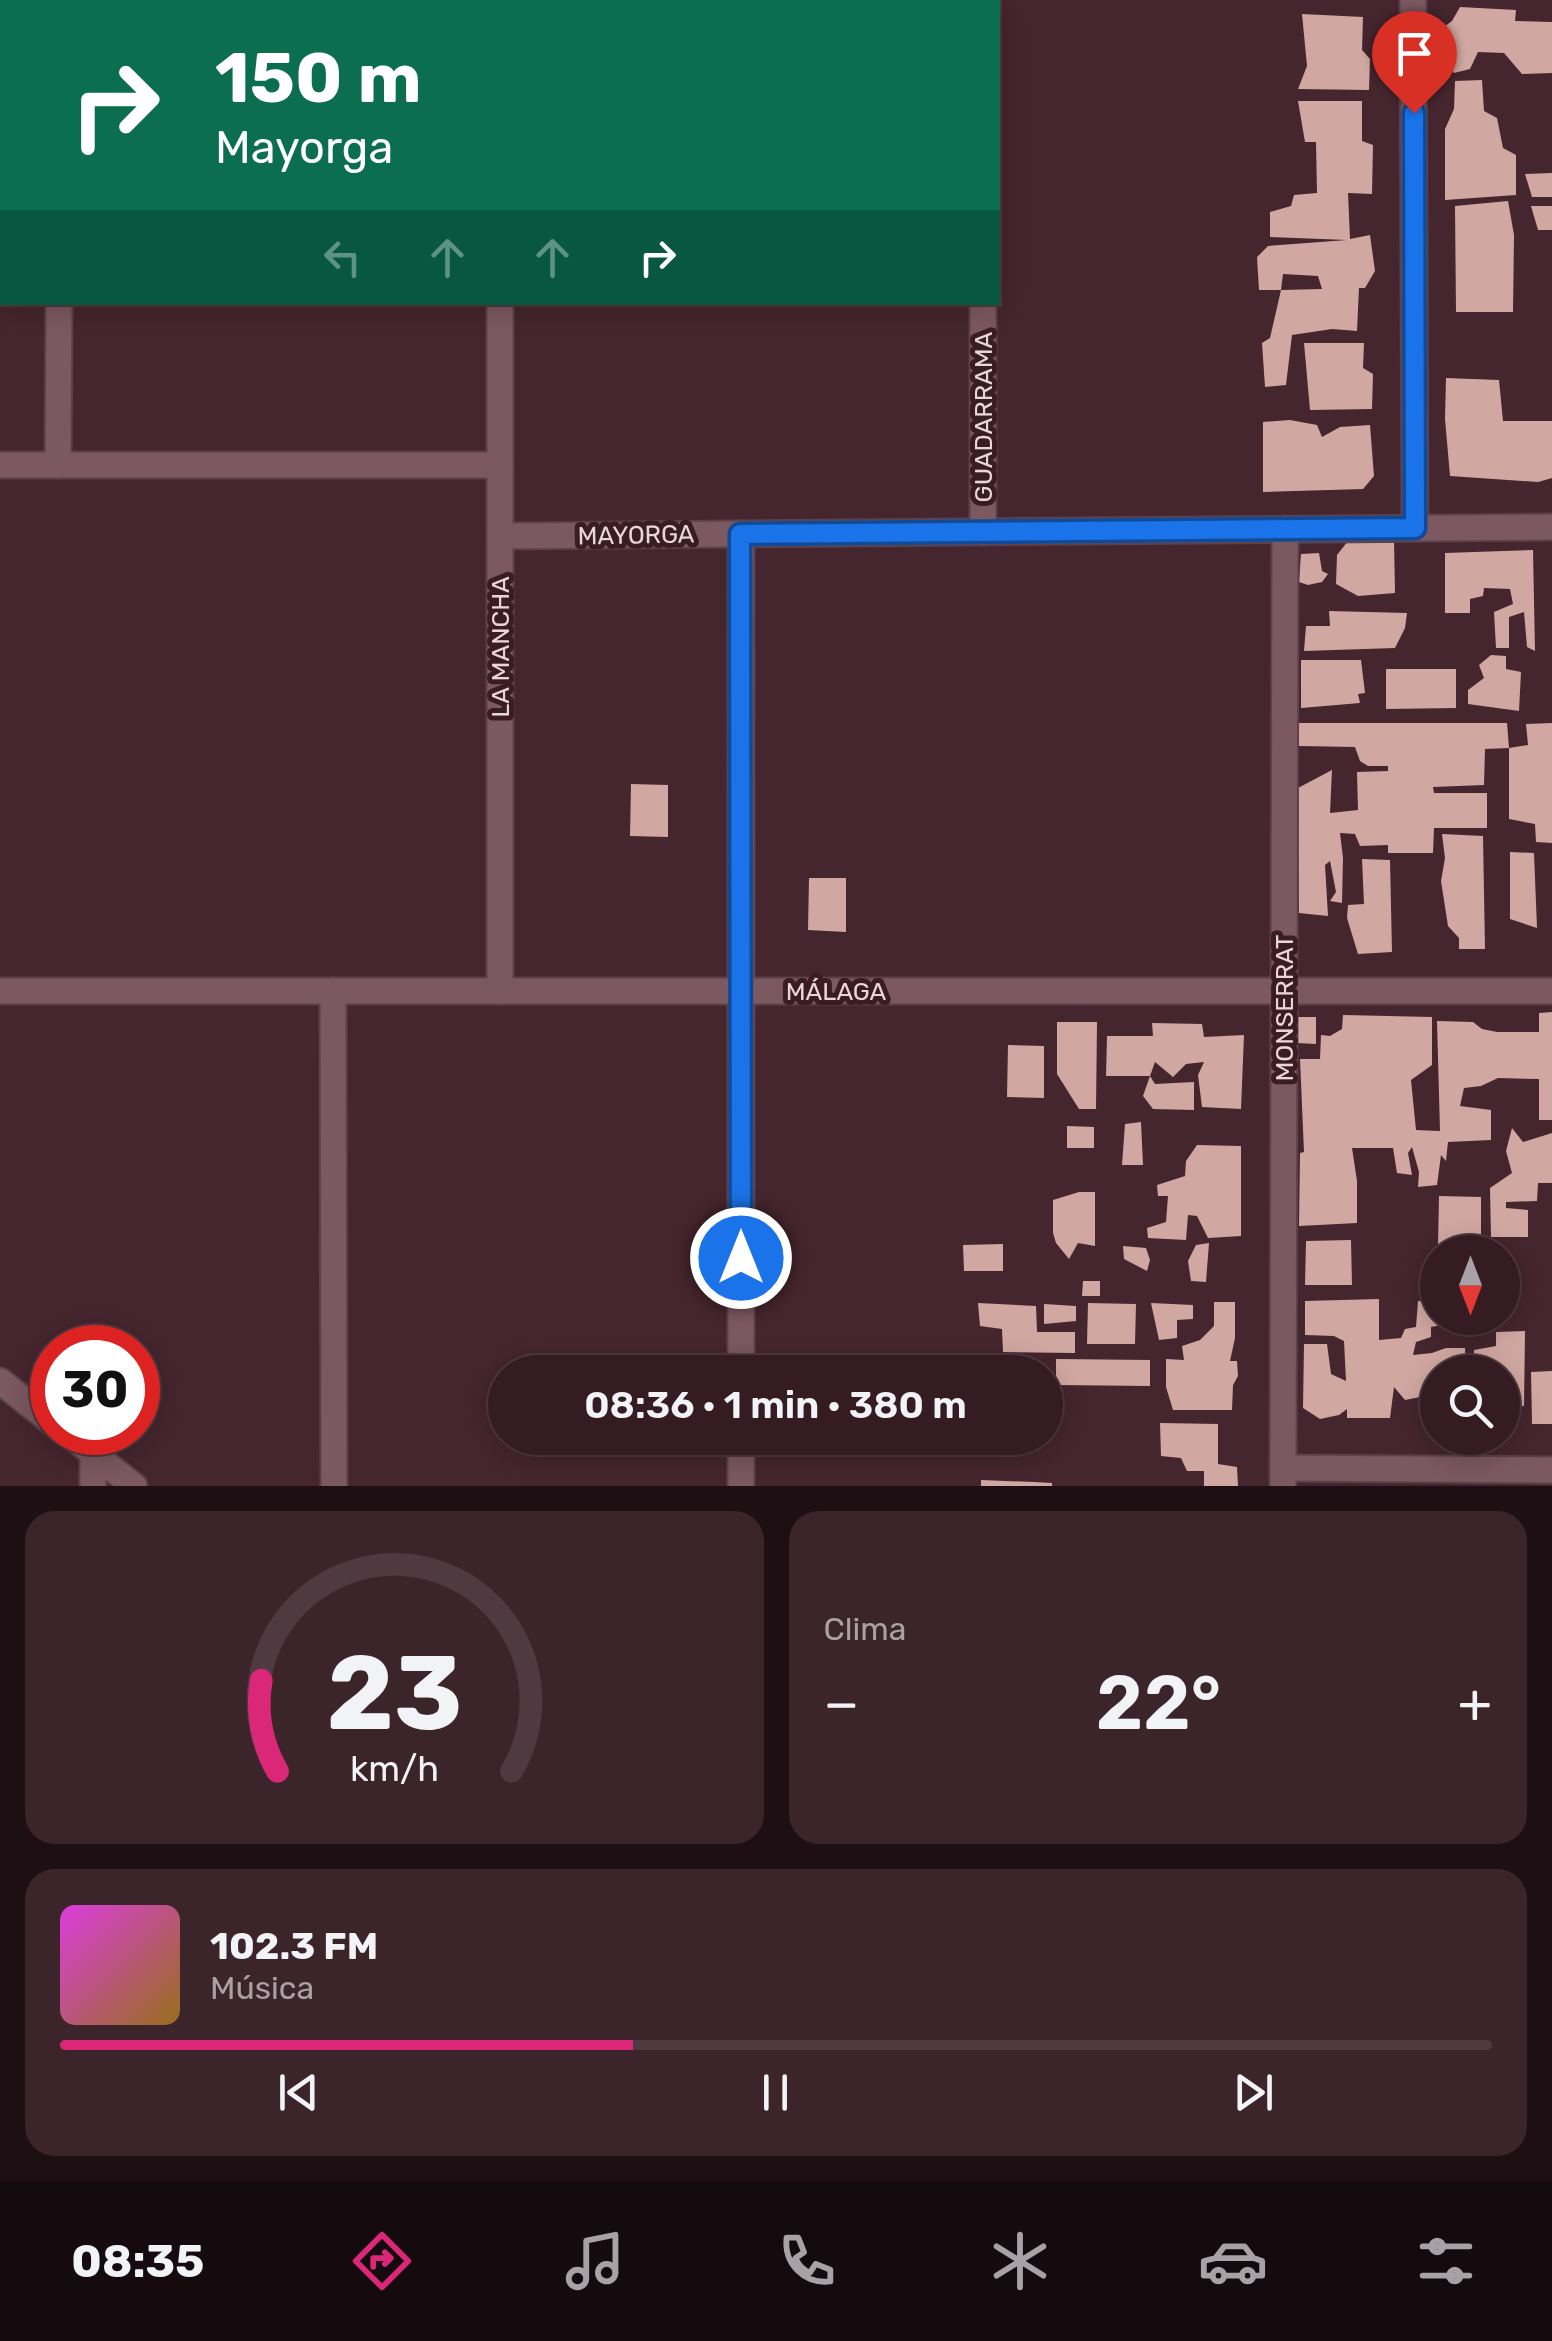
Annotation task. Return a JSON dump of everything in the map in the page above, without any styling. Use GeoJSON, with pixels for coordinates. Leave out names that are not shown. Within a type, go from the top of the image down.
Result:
{"type":"FeatureCollection","features":[{"type":"Feature","properties":{"kind":"street"},"geometry":{"type":"LineString","coordinates":[[1413,0],[1415,528]]}},
{"type":"Feature","properties":{"kind":"street"},"geometry":{"type":"LineString","coordinates":[[58,466],[60,305]]}},
{"type":"Feature","properties":{"kind":"street","name":"LA MANCHA"},"geometry":{"type":"LineString","coordinates":[[500,305],[500,991]]}},
{"type":"Feature","properties":{"kind":"street","name":"GUADARRAMA"},"geometry":{"type":"LineString","coordinates":[[983,305],[983,532]]}},
{"type":"Feature","properties":{"kind":"street"},"geometry":{"type":"LineString","coordinates":[[0,466],[500,466]]}},
{"type":"Feature","properties":{"kind":"street","name":"MAYORGA"},"geometry":{"type":"LineString","coordinates":[[500,536],[1552,527]]}},
{"type":"Feature","properties":{"kind":"street","name":"MONSERRAT"},"geometry":{"type":"LineString","coordinates":[[1284,1477],[1285,530]]}},
{"type":"Feature","properties":{"kind":"street"},"geometry":{"type":"LineString","coordinates":[[740,534],[742,1355]]}},
{"type":"Feature","properties":{"kind":"street","name":"MÁLAGA"},"geometry":{"type":"LineString","coordinates":[[0,991],[1552,991]]}},
{"type":"Feature","properties":{"kind":"street"},"geometry":{"type":"LineString","coordinates":[[333,991],[334,1486]]}},
{"type":"Feature","properties":{"kind":"street"},"geometry":{"type":"LineString","coordinates":[[0,1381],[30,1405]]}},
{"type":"Feature","properties":{"kind":"street"},"geometry":{"type":"LineString","coordinates":[[93,1455],[93,1486]]}},
{"type":"Feature","properties":{"kind":"street"},"geometry":{"type":"LineString","coordinates":[[95,1455],[134,1486]]}},
{"type":"Feature","properties":{"kind":"street"},"geometry":{"type":"LineString","coordinates":[[742,1455],[742,1486]]}},
{"type":"Feature","properties":{"kind":"street"},"geometry":{"type":"LineString","coordinates":[[1284,1477],[1552,1470]]}},
{"type":"Feature","properties":{"kind":"building"},"geometry":{"type":"Polygon","coordinates":[[[1460,7],[1516,10],[1515,21],[1552,22],[1552,73],[1522,74],[1504,53],[1478,52],[1470,69],[1454,73],[1432,49],[1434,34],[1452,21],[1460,7]]]}},
{"type":"Feature","properties":{"kind":"building"},"geometry":{"type":"Polygon","coordinates":[[[1302,14],[1363,17],[1362,50],[1370,59],[1369,90],[1298,89],[1307,66],[1302,14]]]}},
{"type":"Feature","properties":{"kind":"building"},"geometry":{"type":"Polygon","coordinates":[[[1482,80],[1484,111],[1497,118],[1503,148],[1516,155],[1516,195],[1445,200],[1445,129],[1454,109],[1455,81],[1482,80]]]}},
{"type":"Feature","properties":{"kind":"building"},"geometry":{"type":"Polygon","coordinates":[[[1298,101],[1362,101],[1362,141],[1373,145],[1372,194],[1348,193],[1350,239],[1370,235],[1375,271],[1365,288],[1359,288],[1357,331],[1332,329],[1292,335],[1286,385],[1265,387],[1262,343],[1270,338],[1281,290],[1259,290],[1257,257],[1268,246],[1347,240],[1270,237],[1270,212],[1291,206],[1294,195],[1317,193],[1316,142],[1305,142],[1298,101]],[[1283,274],[1281,290],[1322,289],[1318,276],[1283,274]]]}},
{"type":"Feature","properties":{"kind":"building"},"geometry":{"type":"Polygon","coordinates":[[[1552,173],[1552,197],[1532,197],[1525,174],[1552,173]]]}},
{"type":"Feature","properties":{"kind":"building"},"geometry":{"type":"Polygon","coordinates":[[[1508,201],[1514,235],[1513,312],[1456,312],[1455,206],[1508,201]]]}},
{"type":"Feature","properties":{"kind":"building"},"geometry":{"type":"Polygon","coordinates":[[[1531,206],[1552,206],[1552,230],[1538,230],[1531,206]]]}},
{"type":"Feature","properties":{"kind":"building"},"geometry":{"type":"Polygon","coordinates":[[[1304,343],[1364,343],[1363,368],[1373,374],[1372,409],[1310,410],[1304,343]]]}},
{"type":"Feature","properties":{"kind":"building"},"geometry":{"type":"Polygon","coordinates":[[[1446,378],[1499,380],[1503,421],[1552,421],[1552,478],[1538,482],[1450,476],[1446,378]]]}},
{"type":"Feature","properties":{"kind":"building"},"geometry":{"type":"Polygon","coordinates":[[[1290,420],[1317,425],[1322,437],[1340,427],[1370,425],[1374,476],[1363,489],[1263,492],[1263,422],[1290,420]]]}},
{"type":"Feature","properties":{"kind":"building"},"geometry":{"type":"Polygon","coordinates":[[[1348,541],[1394,541],[1395,593],[1358,596],[1336,584],[1337,555],[1348,541]]]}},
{"type":"Feature","properties":{"kind":"building"},"geometry":{"type":"Polygon","coordinates":[[[1533,550],[1535,651],[1527,647],[1524,612],[1509,617],[1509,648],[1496,648],[1494,612],[1513,604],[1510,589],[1484,588],[1483,596],[1470,599],[1470,613],[1445,613],[1445,553],[1533,550]]]}},
{"type":"Feature","properties":{"kind":"building"},"geometry":{"type":"Polygon","coordinates":[[[1319,553],[1322,571],[1328,574],[1322,582],[1299,582],[1301,554],[1319,553]]]}},
{"type":"Feature","properties":{"kind":"building"},"geometry":{"type":"Polygon","coordinates":[[[1329,611],[1407,613],[1395,648],[1304,651],[1306,626],[1330,626],[1329,611]]]}},
{"type":"Feature","properties":{"kind":"building"},"geometry":{"type":"Polygon","coordinates":[[[1491,655],[1506,656],[1506,669],[1521,672],[1519,711],[1468,704],[1468,690],[1484,678],[1479,665],[1491,655]]]}},
{"type":"Feature","properties":{"kind":"building"},"geometry":{"type":"Polygon","coordinates":[[[1301,660],[1361,660],[1365,693],[1358,694],[1360,703],[1301,708],[1301,660]]]}},
{"type":"Feature","properties":{"kind":"building"},"geometry":{"type":"Polygon","coordinates":[[[1386,669],[1456,669],[1456,708],[1386,709],[1386,669]]]}},
{"type":"Feature","properties":{"kind":"building"},"geometry":{"type":"Polygon","coordinates":[[[1299,723],[1507,723],[1509,748],[1485,749],[1484,785],[1433,787],[1434,793],[1487,793],[1487,828],[1434,828],[1433,853],[1388,853],[1388,845],[1360,846],[1355,834],[1340,833],[1342,903],[1330,901],[1336,892],[1330,861],[1325,865],[1328,916],[1299,913],[1298,788],[1332,770],[1330,813],[1358,810],[1357,772],[1388,771],[1388,766],[1368,766],[1360,761],[1355,747],[1299,746],[1299,723]]]}},
{"type":"Feature","properties":{"kind":"building"},"geometry":{"type":"Polygon","coordinates":[[[1552,723],[1552,843],[1536,842],[1535,824],[1509,819],[1509,748],[1528,745],[1526,724],[1552,723]]]}},
{"type":"Feature","properties":{"kind":"building"},"geometry":{"type":"Polygon","coordinates":[[[631,784],[668,785],[668,837],[630,836],[631,784]]]}},
{"type":"Feature","properties":{"kind":"building"},"geometry":{"type":"Polygon","coordinates":[[[1442,834],[1483,836],[1485,949],[1459,949],[1459,938],[1448,926],[1441,881],[1445,858],[1442,834]]]}},
{"type":"Feature","properties":{"kind":"building"},"geometry":{"type":"Polygon","coordinates":[[[1510,852],[1534,853],[1537,928],[1510,919],[1510,852]]]}},
{"type":"Feature","properties":{"kind":"building"},"geometry":{"type":"Polygon","coordinates":[[[1362,859],[1390,860],[1392,952],[1358,954],[1347,918],[1348,905],[1364,904],[1362,859]]]}},
{"type":"Feature","properties":{"kind":"building"},"geometry":{"type":"Polygon","coordinates":[[[809,878],[846,878],[846,932],[808,930],[809,878]]]}},
{"type":"Feature","properties":{"kind":"building"},"geometry":{"type":"Polygon","coordinates":[[[1552,1012],[1552,1120],[1539,1120],[1539,1079],[1498,1078],[1464,1088],[1460,1106],[1491,1110],[1491,1140],[1448,1142],[1446,1161],[1441,1155],[1437,1185],[1418,1187],[1419,1172],[1412,1147],[1408,1153],[1412,1175],[1397,1173],[1393,1148],[1352,1148],[1357,1223],[1299,1226],[1300,1153],[1304,1152],[1300,1059],[1320,1059],[1321,1035],[1330,1036],[1342,1029],[1343,1015],[1432,1017],[1432,1065],[1411,1080],[1416,1130],[1440,1131],[1437,1021],[1473,1022],[1497,1032],[1539,1032],[1539,1013],[1552,1012]]]}},
{"type":"Feature","properties":{"kind":"building"},"geometry":{"type":"Polygon","coordinates":[[[1297,1017],[1316,1017],[1316,1044],[1297,1043],[1297,1017]]]}},
{"type":"Feature","properties":{"kind":"building"},"geometry":{"type":"Polygon","coordinates":[[[1057,1022],[1097,1022],[1096,1109],[1079,1109],[1057,1074],[1057,1022]]]}},
{"type":"Feature","properties":{"kind":"building"},"geometry":{"type":"Polygon","coordinates":[[[1152,1023],[1202,1024],[1204,1037],[1244,1035],[1241,1109],[1202,1107],[1198,1075],[1204,1062],[1186,1064],[1173,1077],[1155,1062],[1150,1076],[1106,1076],[1107,1036],[1153,1036],[1152,1023]]]}},
{"type":"Feature","properties":{"kind":"building"},"geometry":{"type":"Polygon","coordinates":[[[1008,1045],[1044,1046],[1044,1098],[1007,1097],[1008,1045]]]}},
{"type":"Feature","properties":{"kind":"building"},"geometry":{"type":"Polygon","coordinates":[[[1150,1076],[1155,1084],[1194,1082],[1194,1110],[1153,1109],[1143,1096],[1150,1076]]]}},
{"type":"Feature","properties":{"kind":"building"},"geometry":{"type":"Polygon","coordinates":[[[1141,1122],[1143,1165],[1122,1165],[1125,1124],[1141,1122]]]}},
{"type":"Feature","properties":{"kind":"building"},"geometry":{"type":"Polygon","coordinates":[[[1067,1126],[1094,1127],[1094,1148],[1067,1148],[1067,1126]]]}},
{"type":"Feature","properties":{"kind":"building"},"geometry":{"type":"Polygon","coordinates":[[[1512,1128],[1523,1142],[1552,1133],[1552,1183],[1538,1183],[1537,1201],[1506,1202],[1506,1208],[1528,1210],[1528,1237],[1491,1235],[1490,1188],[1512,1173],[1506,1151],[1512,1128]]]}},
{"type":"Feature","properties":{"kind":"building"},"geometry":{"type":"Polygon","coordinates":[[[1197,1145],[1241,1146],[1241,1236],[1208,1238],[1197,1216],[1188,1215],[1186,1240],[1148,1238],[1147,1228],[1166,1222],[1168,1196],[1158,1196],[1157,1185],[1185,1176],[1186,1161],[1197,1145]]]}},
{"type":"Feature","properties":{"kind":"building"},"geometry":{"type":"Polygon","coordinates":[[[1095,1192],[1095,1246],[1078,1243],[1069,1259],[1053,1233],[1053,1200],[1095,1192]]]}},
{"type":"Feature","properties":{"kind":"building"},"geometry":{"type":"Polygon","coordinates":[[[1439,1196],[1481,1197],[1481,1235],[1438,1235],[1439,1196]]]}},
{"type":"Feature","properties":{"kind":"building"},"geometry":{"type":"Polygon","coordinates":[[[1351,1240],[1352,1285],[1305,1285],[1306,1241],[1351,1240]]]}},
{"type":"Feature","properties":{"kind":"building"},"geometry":{"type":"Polygon","coordinates":[[[1209,1243],[1206,1282],[1191,1281],[1188,1261],[1196,1245],[1209,1243]]]}},
{"type":"Feature","properties":{"kind":"building"},"geometry":{"type":"Polygon","coordinates":[[[1003,1244],[1003,1271],[964,1271],[963,1245],[1003,1244]]]}},
{"type":"Feature","properties":{"kind":"building"},"geometry":{"type":"Polygon","coordinates":[[[1123,1246],[1146,1248],[1150,1260],[1147,1271],[1124,1259],[1123,1246]]]}},
{"type":"Feature","properties":{"kind":"building"},"geometry":{"type":"Polygon","coordinates":[[[1083,1281],[1100,1281],[1100,1296],[1082,1296],[1083,1281]]]}},
{"type":"Feature","properties":{"kind":"building"},"geometry":{"type":"Polygon","coordinates":[[[1379,1299],[1379,1340],[1401,1338],[1405,1329],[1416,1327],[1420,1301],[1420,1335],[1431,1337],[1416,1342],[1413,1355],[1465,1348],[1465,1355],[1420,1355],[1420,1397],[1405,1400],[1394,1387],[1390,1418],[1347,1418],[1347,1409],[1320,1419],[1303,1408],[1304,1344],[1327,1344],[1331,1374],[1346,1381],[1344,1341],[1334,1336],[1305,1335],[1305,1301],[1379,1299]]]}},
{"type":"Feature","properties":{"kind":"building"},"geometry":{"type":"Polygon","coordinates":[[[1214,1302],[1235,1302],[1235,1338],[1230,1361],[1237,1361],[1238,1376],[1233,1385],[1232,1410],[1173,1410],[1166,1387],[1166,1359],[1184,1360],[1182,1346],[1200,1340],[1214,1326],[1214,1302]]]}},
{"type":"Feature","properties":{"kind":"building"},"geometry":{"type":"Polygon","coordinates":[[[978,1303],[1036,1306],[1037,1332],[1075,1332],[1075,1353],[1003,1352],[1002,1329],[980,1326],[978,1303]]]}},
{"type":"Feature","properties":{"kind":"building"},"geometry":{"type":"Polygon","coordinates":[[[1088,1303],[1136,1304],[1135,1344],[1087,1344],[1088,1303]]]}},
{"type":"Feature","properties":{"kind":"building"},"geometry":{"type":"Polygon","coordinates":[[[1151,1303],[1193,1305],[1193,1319],[1177,1320],[1177,1338],[1159,1340],[1151,1303]]]}},
{"type":"Feature","properties":{"kind":"building"},"geometry":{"type":"Polygon","coordinates":[[[1044,1304],[1076,1306],[1076,1321],[1044,1324],[1044,1304]]]}},
{"type":"Feature","properties":{"kind":"building"},"geometry":{"type":"Polygon","coordinates":[[[1525,1331],[1524,1406],[1520,1406],[1520,1355],[1474,1355],[1474,1350],[1496,1346],[1496,1335],[1520,1335],[1525,1331]]]}},
{"type":"Feature","properties":{"kind":"building"},"geometry":{"type":"Polygon","coordinates":[[[1063,1359],[1150,1360],[1150,1386],[1063,1385],[1063,1359]]]}},
{"type":"Feature","properties":{"kind":"building"},"geometry":{"type":"Polygon","coordinates":[[[1552,1371],[1552,1424],[1532,1424],[1531,1372],[1552,1371]]]}},
{"type":"Feature","properties":{"kind":"building"},"geometry":{"type":"Polygon","coordinates":[[[1160,1423],[1218,1424],[1218,1464],[1237,1467],[1238,1486],[1204,1486],[1204,1471],[1187,1471],[1181,1458],[1161,1456],[1160,1423]]]}},
{"type":"Feature","properties":{"kind":"building"},"geometry":{"type":"Polygon","coordinates":[[[981,1480],[1052,1483],[1052,1486],[981,1486],[981,1480]]]}},
{"type":"Feature","properties":{"kind":"route"},"geometry":{"type":"LineString","coordinates":[[741,1258],[740,534],[1415,528],[1414,113]]}}]}
